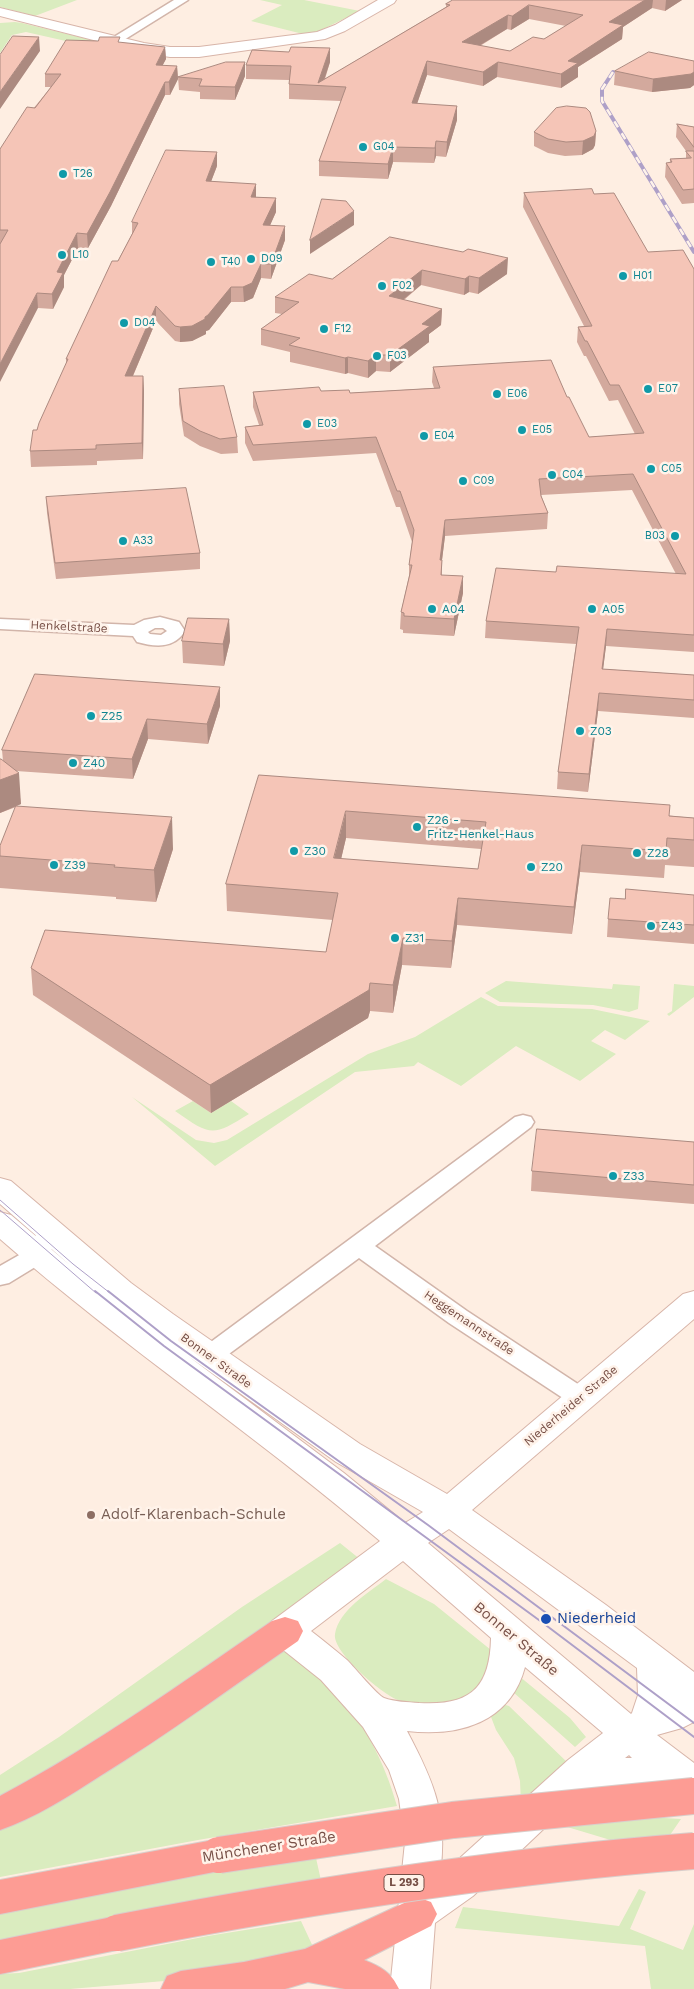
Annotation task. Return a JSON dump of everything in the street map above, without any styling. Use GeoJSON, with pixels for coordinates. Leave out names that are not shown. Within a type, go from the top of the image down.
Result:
{"type":"FeatureCollection","features":[{"type":"Feature","properties":{"kind":"highway"},"geometry":{"type":"LineString","coordinates":[[0,1814],[58,1784],[128,1740],[285,1631]]}},
{"type":"Feature","properties":{"kind":"highway","name":"Münchener Straße"},"geometry":{"type":"LineString","coordinates":[[0,1897],[219,1855],[691,1786]]}},
{"type":"Feature","properties":{"kind":"highway","name":"L 293"},"geometry":{"type":"LineString","coordinates":[[0,1957],[230,1911],[412,1882],[694,1851]]}},
{"type":"Feature","properties":{"kind":"highway"},"geometry":{"type":"LineString","coordinates":[[181,1989],[256,1979],[307,1965],[353,1947],[417,1914]]}},
{"type":"Feature","properties":{"kind":"highway"},"geometry":{"type":"LineString","coordinates":[[307,1965],[334,1967],[368,1979],[379,1989]]}},
{"type":"Feature","properties":{"kind":"main road"},"geometry":{"type":"LineString","coordinates":[[2,14],[162,51],[189,53],[310,38],[330,33],[389,0]]}},
{"type":"Feature","properties":{"kind":"main road","name":"Bonner Straße"},"geometry":{"type":"LineString","coordinates":[[0,1188],[41,1242],[130,1330],[333,1483],[691,1786]]}},
{"type":"Feature","properties":{"kind":"main road","name":"Bonner Straße"},"geometry":{"type":"LineString","coordinates":[[0,1222],[41,1242],[120,1291],[348,1453],[449,1511],[593,1615],[694,1692]]}},
{"type":"Feature","properties":{"kind":"main road","name":"Niederheider Straße"},"geometry":{"type":"LineString","coordinates":[[449,1511],[694,1302]]}},
{"type":"Feature","properties":{"kind":"main road"},"geometry":{"type":"LineString","coordinates":[[410,1989],[425,1832],[414,1781],[406,1763],[374,1711],[319,1656],[285,1631],[330,1596],[449,1511]]}},
{"type":"Feature","properties":{"kind":"main road"},"geometry":{"type":"LineString","coordinates":[[319,1656],[318,1635],[321,1623],[328,1610],[330,1596]]}},
{"type":"Feature","properties":{"kind":"main road"},"geometry":{"type":"LineString","coordinates":[[374,1711],[404,1718],[436,1719],[457,1716],[475,1708],[490,1696],[502,1681],[509,1658],[510,1634]]}},
{"type":"Feature","properties":{"kind":"main road"},"geometry":{"type":"LineString","coordinates":[[630,1735],[656,1694],[655,1664]]}},
{"type":"Feature","properties":{"kind":"main road"},"geometry":{"type":"LineString","coordinates":[[417,1914],[459,1884],[554,1796],[630,1735],[694,1705]]}},
{"type":"Feature","properties":{"kind":"main road"},"geometry":{"type":"LineString","coordinates":[[554,1796],[580,1782],[605,1775],[649,1773],[691,1786]]}},
{"type":"Feature","properties":{"kind":"street"},"geometry":{"type":"LineString","coordinates":[[115,40],[182,0]]}},
{"type":"Feature","properties":{"kind":"street","name":"Henkelstraße"},"geometry":{"type":"LineString","coordinates":[[0,624],[139,631]]}},
{"type":"Feature","properties":{"kind":"street"},"geometry":{"type":"LineString","coordinates":[[210,1356],[522,1122]]}},
{"type":"Feature","properties":{"kind":"street"},"geometry":{"type":"LineString","coordinates":[[0,1277],[41,1242]]}},
{"type":"Feature","properties":{"kind":"street","name":"Heggemannstraße"},"geometry":{"type":"LineString","coordinates":[[358,1246],[458,1317],[581,1398]]}},
{"type":"Feature","properties":{"kind":"street","name":"Bonner Straße"},"geometry":{"type":"LineString","coordinates":[[655,1664],[694,1675]]}},
{"type":"Feature","properties":{"kind":"green space"},"geometry":{"type":"Polygon","coordinates":[[[0,0],[77,0],[35,16],[0,7],[0,0]]]}},
{"type":"Feature","properties":{"kind":"green space"},"geometry":{"type":"Polygon","coordinates":[[[260,0],[304,0],[360,11],[307,35],[251,21],[282,5],[260,0]]]}},
{"type":"Feature","properties":{"kind":"green space"},"geometry":{"type":"Polygon","coordinates":[[[15,22],[153,55],[101,49],[26,32],[12,35],[0,53],[0,23],[15,22]]]}},
{"type":"Feature","properties":{"kind":"green space"},"geometry":{"type":"Polygon","coordinates":[[[506,981],[612,989],[613,984],[640,986],[638,1009],[629,1012],[593,1005],[500,1002],[485,993],[506,981]]]}},
{"type":"Feature","properties":{"kind":"green space"},"geometry":{"type":"Polygon","coordinates":[[[674,984],[694,986],[694,997],[669,1016],[667,1014],[672,1011],[674,984]]]}},
{"type":"Feature","properties":{"kind":"green space"},"geometry":{"type":"Polygon","coordinates":[[[481,997],[498,1006],[592,1009],[650,1021],[625,1040],[605,1030],[591,1041],[616,1054],[580,1081],[516,1046],[461,1086],[418,1062],[414,1066],[355,1072],[215,1166],[132,1097],[196,1140],[214,1143],[227,1140],[368,1054],[415,1037],[481,997]]]}},
{"type":"Feature","properties":{"kind":"green space"},"geometry":{"type":"Polygon","coordinates":[[[193,1101],[211,1113],[231,1101],[249,1114],[219,1130],[204,1129],[175,1111],[193,1101]]]}},
{"type":"Feature","properties":{"kind":"green space"},"geometry":{"type":"Polygon","coordinates":[[[340,1543],[361,1560],[316,1596],[0,1806],[0,1775],[59,1737],[242,1607],[340,1543]]]}},
{"type":"Feature","properties":{"kind":"green space"},"geometry":{"type":"Polygon","coordinates":[[[386,1579],[434,1604],[491,1650],[491,1665],[486,1678],[478,1689],[454,1702],[425,1705],[411,1703],[398,1700],[381,1690],[349,1661],[336,1642],[335,1634],[338,1625],[342,1617],[355,1603],[386,1579]]]}},
{"type":"Feature","properties":{"kind":"green space"},"geometry":{"type":"Polygon","coordinates":[[[277,1646],[305,1664],[330,1685],[352,1711],[379,1757],[397,1806],[198,1840],[0,1877],[0,1823],[277,1646]]]}},
{"type":"Feature","properties":{"kind":"green space"},"geometry":{"type":"Polygon","coordinates":[[[519,1676],[570,1718],[586,1737],[575,1747],[513,1692],[519,1676]]]}},
{"type":"Feature","properties":{"kind":"green space"},"geometry":{"type":"Polygon","coordinates":[[[499,1703],[509,1706],[569,1764],[521,1804],[520,1781],[514,1758],[496,1730],[488,1709],[499,1703]]]}},
{"type":"Feature","properties":{"kind":"green space"},"geometry":{"type":"Polygon","coordinates":[[[564,1812],[681,1819],[657,1854],[554,1823],[564,1812]]]}},
{"type":"Feature","properties":{"kind":"green space"},"geometry":{"type":"Polygon","coordinates":[[[314,1849],[322,1885],[0,1948],[0,1908],[314,1849]]]}},
{"type":"Feature","properties":{"kind":"green space"},"geometry":{"type":"Polygon","coordinates":[[[639,1889],[646,1892],[630,1929],[683,1950],[694,1924],[694,1989],[651,1989],[645,1946],[455,1928],[463,1907],[619,1926],[639,1889]]]}},
{"type":"Feature","properties":{"kind":"green space"},"geometry":{"type":"Polygon","coordinates":[[[301,1921],[315,1951],[200,1978],[70,1989],[0,1989],[0,1974],[19,1973],[208,1936],[301,1921]]]}},
{"type":"Feature","properties":{"kind":"building"},"geometry":{"type":"Polygon","coordinates":[[[453,0],[645,0],[609,22],[623,25],[568,61],[578,63],[561,74],[498,62],[483,72],[427,61],[412,103],[457,106],[447,142],[436,141],[435,148],[393,147],[388,164],[319,161],[346,87],[289,84],[291,66],[246,65],[252,50],[289,52],[291,47],[330,48],[318,83],[450,5],[446,4],[453,0]],[[529,5],[462,42],[510,51],[533,37],[544,39],[583,15],[529,5]]]}},
{"type":"Feature","properties":{"kind":"building"},"geometry":{"type":"Polygon","coordinates":[[[13,36],[39,37],[0,92],[0,55],[13,36]]]}},
{"type":"Feature","properties":{"kind":"building"},"geometry":{"type":"Polygon","coordinates":[[[100,37],[120,37],[118,42],[165,47],[156,65],[177,66],[169,82],[165,82],[87,234],[77,233],[57,272],[63,273],[52,294],[37,293],[0,364],[0,244],[8,230],[0,230],[0,149],[27,107],[35,108],[61,74],[45,74],[66,40],[98,41],[100,37]]]}},
{"type":"Feature","properties":{"kind":"building"},"geometry":{"type":"Polygon","coordinates":[[[649,52],[694,61],[694,72],[653,79],[615,71],[649,52]]]}},
{"type":"Feature","properties":{"kind":"building"},"geometry":{"type":"Polygon","coordinates":[[[226,62],[245,62],[235,87],[199,86],[202,79],[178,77],[226,62]]]}},
{"type":"Feature","properties":{"kind":"building"},"geometry":{"type":"Polygon","coordinates":[[[567,106],[586,108],[590,112],[596,131],[594,136],[583,141],[566,142],[548,139],[534,132],[556,108],[567,106]]]}},
{"type":"Feature","properties":{"kind":"building"},"geometry":{"type":"Polygon","coordinates":[[[677,124],[694,127],[694,147],[677,124]]]}},
{"type":"Feature","properties":{"kind":"building"},"geometry":{"type":"Polygon","coordinates":[[[166,150],[217,152],[206,181],[256,184],[251,197],[276,198],[263,225],[285,226],[271,264],[261,264],[252,283],[243,287],[231,287],[205,319],[192,326],[175,326],[156,306],[125,376],[143,376],[142,443],[96,445],[96,449],[30,451],[33,430],[37,430],[68,359],[66,359],[112,261],[118,261],[138,223],[132,222],[166,150]]]}},
{"type":"Feature","properties":{"kind":"building"},"geometry":{"type":"Polygon","coordinates":[[[686,151],[694,151],[694,189],[683,190],[666,163],[672,162],[670,159],[691,158],[686,151]]]}},
{"type":"Feature","properties":{"kind":"building"},"geometry":{"type":"Polygon","coordinates":[[[592,189],[594,194],[614,193],[648,252],[683,250],[694,269],[694,635],[607,629],[602,669],[694,675],[694,700],[599,693],[589,774],[558,772],[579,627],[486,621],[496,568],[556,572],[557,566],[686,574],[633,474],[539,479],[541,496],[548,513],[445,520],[440,560],[442,560],[441,575],[463,576],[454,619],[404,616],[404,613],[401,612],[412,565],[409,565],[414,530],[400,491],[397,491],[376,437],[253,445],[245,427],[263,425],[253,392],[319,387],[321,391],[349,390],[350,393],[440,388],[433,367],[551,360],[567,397],[569,397],[589,437],[644,433],[619,385],[610,385],[578,327],[592,326],[524,193],[592,189]]]}},
{"type":"Feature","properties":{"kind":"building"},"geometry":{"type":"Polygon","coordinates":[[[322,199],[346,201],[354,211],[310,240],[322,199]]]}},
{"type":"Feature","properties":{"kind":"building"},"geometry":{"type":"Polygon","coordinates":[[[390,237],[463,252],[468,249],[508,258],[479,278],[469,276],[465,279],[422,270],[389,296],[442,309],[422,324],[430,326],[390,355],[376,355],[368,361],[345,358],[289,345],[300,338],[261,329],[299,302],[275,297],[309,274],[332,279],[390,237]]]}},
{"type":"Feature","properties":{"kind":"building"},"geometry":{"type":"Polygon","coordinates":[[[224,386],[237,437],[220,439],[200,431],[183,421],[179,389],[224,386]]]}},
{"type":"Feature","properties":{"kind":"building","name":"A33"},"geometry":{"type":"Polygon","coordinates":[[[186,488],[200,553],[55,563],[46,497],[186,488]]]}},
{"type":"Feature","properties":{"kind":"building"},"geometry":{"type":"Polygon","coordinates":[[[188,618],[229,619],[223,644],[182,641],[188,618]]]}},
{"type":"Feature","properties":{"kind":"building"},"geometry":{"type":"Polygon","coordinates":[[[35,674],[220,687],[207,724],[147,719],[132,759],[2,750],[35,674]]]}},
{"type":"Feature","properties":{"kind":"building"},"geometry":{"type":"Polygon","coordinates":[[[1,759],[19,773],[0,780],[1,759]]]}},
{"type":"Feature","properties":{"kind":"building"},"geometry":{"type":"Polygon","coordinates":[[[259,775],[670,805],[669,816],[694,818],[694,840],[667,838],[666,851],[582,845],[574,907],[458,898],[452,941],[403,938],[393,985],[370,983],[369,990],[210,1085],[31,968],[45,930],[326,952],[338,893],[226,884],[259,775]],[[346,811],[334,858],[478,869],[486,822],[346,811]]]}},
{"type":"Feature","properties":{"kind":"building"},"geometry":{"type":"Polygon","coordinates":[[[16,806],[172,817],[154,870],[0,856],[0,846],[16,806]]]}},
{"type":"Feature","properties":{"kind":"building"},"geometry":{"type":"Polygon","coordinates":[[[626,889],[694,895],[694,925],[608,919],[610,898],[625,899],[626,889]]]}},
{"type":"Feature","properties":{"kind":"building"},"geometry":{"type":"Polygon","coordinates":[[[537,1129],[694,1142],[694,1185],[532,1171],[537,1129]]]}},
{"type":"Feature","properties":{"kind":"tram line"},"geometry":{"type":"LineString","coordinates":[[0,1200],[73,1264],[110,1293]]}},
{"type":"Feature","properties":{"kind":"tram line"},"geometry":{"type":"LineString","coordinates":[[0,1210],[96,1293]]}},
{"type":"Feature","properties":{"kind":"tram line"},"geometry":{"type":"LineString","coordinates":[[95,1291],[164,1346],[543,1623],[694,1737]]}},
{"type":"Feature","properties":{"kind":"tram line"},"geometry":{"type":"LineString","coordinates":[[108,1291],[171,1341],[428,1525],[694,1723]]}},
{"type":"Feature","properties":{"kind":"railway"},"geometry":{"type":"LineString","coordinates":[[613,72],[602,89],[602,101],[694,252]]}},
{"type":"Feature","properties":{"kind":"place","name":"G04"},"geometry":{"type":"Point","coordinates":[363,147]}},
{"type":"Feature","properties":{"kind":"place","name":"T26"},"geometry":{"type":"Point","coordinates":[63,174]}},
{"type":"Feature","properties":{"kind":"place","name":"L10"},"geometry":{"type":"Point","coordinates":[62,255]}},
{"type":"Feature","properties":{"kind":"place","name":"D09"},"geometry":{"type":"Point","coordinates":[251,259]}},
{"type":"Feature","properties":{"kind":"place","name":"T40"},"geometry":{"type":"Point","coordinates":[211,262]}},
{"type":"Feature","properties":{"kind":"place","name":"H01"},"geometry":{"type":"Point","coordinates":[623,276]}},
{"type":"Feature","properties":{"kind":"place","name":"F02"},"geometry":{"type":"Point","coordinates":[382,286]}},
{"type":"Feature","properties":{"kind":"place","name":"D04"},"geometry":{"type":"Point","coordinates":[124,323]}},
{"type":"Feature","properties":{"kind":"place","name":"F12"},"geometry":{"type":"Point","coordinates":[324,329]}},
{"type":"Feature","properties":{"kind":"place","name":"F03"},"geometry":{"type":"Point","coordinates":[377,356]}},
{"type":"Feature","properties":{"kind":"place","name":"E07"},"geometry":{"type":"Point","coordinates":[648,389]}},
{"type":"Feature","properties":{"kind":"place","name":"E06"},"geometry":{"type":"Point","coordinates":[497,394]}},
{"type":"Feature","properties":{"kind":"place","name":"E03"},"geometry":{"type":"Point","coordinates":[307,424]}},
{"type":"Feature","properties":{"kind":"place","name":"E05"},"geometry":{"type":"Point","coordinates":[522,430]}},
{"type":"Feature","properties":{"kind":"place","name":"E04"},"geometry":{"type":"Point","coordinates":[424,436]}},
{"type":"Feature","properties":{"kind":"place","name":"C05"},"geometry":{"type":"Point","coordinates":[651,469]}},
{"type":"Feature","properties":{"kind":"place","name":"C04"},"geometry":{"type":"Point","coordinates":[552,475]}},
{"type":"Feature","properties":{"kind":"place","name":"C09"},"geometry":{"type":"Point","coordinates":[463,481]}},
{"type":"Feature","properties":{"kind":"place","name":"B03"},"geometry":{"type":"Point","coordinates":[675,536]}},
{"type":"Feature","properties":{"kind":"place","name":"A33"},"geometry":{"type":"Point","coordinates":[123,541]}},
{"type":"Feature","properties":{"kind":"place","name":"A04"},"geometry":{"type":"Point","coordinates":[432,609]}},
{"type":"Feature","properties":{"kind":"place","name":"A05"},"geometry":{"type":"Point","coordinates":[592,609]}},
{"type":"Feature","properties":{"kind":"place","name":"Z25"},"geometry":{"type":"Point","coordinates":[91,716]}},
{"type":"Feature","properties":{"kind":"place","name":"Z03"},"geometry":{"type":"Point","coordinates":[580,731]}},
{"type":"Feature","properties":{"kind":"place","name":"Z40"},"geometry":{"type":"Point","coordinates":[73,763]}},
{"type":"Feature","properties":{"kind":"place","name":"Z26 - Fritz-Henkel-Haus"},"geometry":{"type":"Point","coordinates":[417,827]}},
{"type":"Feature","properties":{"kind":"place","name":"Z30"},"geometry":{"type":"Point","coordinates":[294,851]}},
{"type":"Feature","properties":{"kind":"place","name":"Z28"},"geometry":{"type":"Point","coordinates":[637,853]}},
{"type":"Feature","properties":{"kind":"place","name":"Z39"},"geometry":{"type":"Point","coordinates":[54,865]}},
{"type":"Feature","properties":{"kind":"place","name":"Z20"},"geometry":{"type":"Point","coordinates":[531,867]}},
{"type":"Feature","properties":{"kind":"place","name":"Z43"},"geometry":{"type":"Point","coordinates":[651,926]}},
{"type":"Feature","properties":{"kind":"place","name":"Z31"},"geometry":{"type":"Point","coordinates":[395,938]}},
{"type":"Feature","properties":{"kind":"place","name":"Z33"},"geometry":{"type":"Point","coordinates":[613,1176]}},
{"type":"Feature","properties":{"kind":"place","name":"Adolf-Klarenbach-Schule"},"geometry":{"type":"Point","coordinates":[91,1515]}},
{"type":"Feature","properties":{"kind":"place","name":"Niederheid"},"geometry":{"type":"Point","coordinates":[546,1619]}}]}
